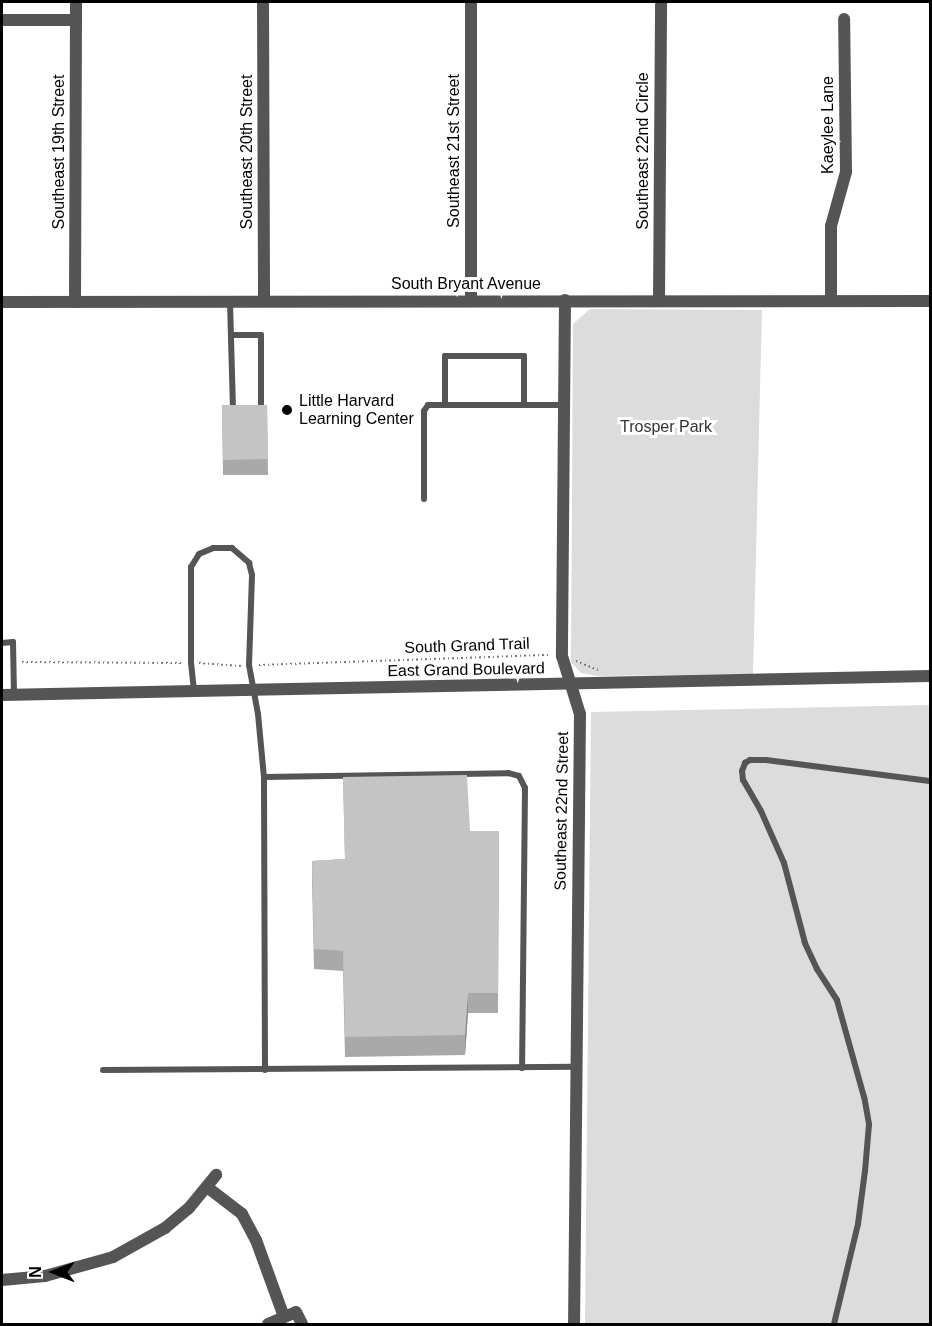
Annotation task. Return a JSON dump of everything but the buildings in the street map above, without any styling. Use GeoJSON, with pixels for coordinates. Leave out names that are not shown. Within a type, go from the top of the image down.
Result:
{"type":"FeatureCollection","features":[{"type":"Feature","properties":{"kind":"street","name":"Southeast 19th Street"},"geometry":{"type":"LineString","coordinates":[[75,302],[76,2]]}},
{"type":"Feature","properties":{"kind":"street","name":"Southeast 20th Street"},"geometry":{"type":"LineString","coordinates":[[263,2],[264,302]]}},
{"type":"Feature","properties":{"kind":"street","name":"Southeast 21st Street"},"geometry":{"type":"LineString","coordinates":[[471,2],[471,301]]}},
{"type":"Feature","properties":{"kind":"street","name":"Southeast 22nd Circle"},"geometry":{"type":"LineString","coordinates":[[659,301],[661,2]]}},
{"type":"Feature","properties":{"kind":"street","name":"Kaeylee Lane"},"geometry":{"type":"LineString","coordinates":[[831,302],[831,226],[846,172],[844,19]]}},
{"type":"Feature","properties":{"kind":"street"},"geometry":{"type":"LineString","coordinates":[[2,20],[76,20]]}},
{"type":"Feature","properties":{"kind":"street","name":"Southeast 22nd Street"},"geometry":{"type":"LineString","coordinates":[[565,300],[562,656],[580,714],[574,1324]]}},
{"type":"Feature","properties":{"kind":"street","name":"South Bryant Avenue"},"geometry":{"type":"LineString","coordinates":[[2,302],[930,301]]}},
{"type":"Feature","properties":{"kind":"street","name":"East Grand Boulevard"},"geometry":{"type":"LineString","coordinates":[[8,694],[572,685],[930,676]]}},
{"type":"Feature","properties":{"kind":"street"},"geometry":{"type":"LineString","coordinates":[[2,1280],[45,1276],[112,1257],[165,1228],[189,1208],[216,1175]]}},
{"type":"Feature","properties":{"kind":"street"},"geometry":{"type":"LineString","coordinates":[[207,1187],[242,1214],[256,1240],[284,1317]]}},
{"type":"Feature","properties":{"kind":"street"},"geometry":{"type":"LineString","coordinates":[[268,1324],[296,1312],[302,1324]]}},
{"type":"Feature","properties":{"kind":"lane"},"geometry":{"type":"LineString","coordinates":[[230,301],[233,411],[242,411]]}},
{"type":"Feature","properties":{"kind":"lane"},"geometry":{"type":"LineString","coordinates":[[232,335],[261,335],[261,411],[252,411]]}},
{"type":"Feature","properties":{"kind":"lane"},"geometry":{"type":"LineString","coordinates":[[446,405],[446,356],[524,356],[524,404]]}},
{"type":"Feature","properties":{"kind":"lane"},"geometry":{"type":"LineString","coordinates":[[424,499],[424,411],[428,405],[564,405]]}},
{"type":"Feature","properties":{"kind":"lane"},"geometry":{"type":"LineString","coordinates":[[194,691],[191,663],[191,567],[199,554],[213,548],[232,548],[249,563],[252,593],[249,665],[258,714],[264,777],[265,1070]]}},
{"type":"Feature","properties":{"kind":"lane"},"geometry":{"type":"LineString","coordinates":[[2,643],[13,642],[14,662],[8,694]]}},
{"type":"Feature","properties":{"kind":"lane"},"geometry":{"type":"LineString","coordinates":[[834,1324],[858,1224],[869,1124],[864,1097],[837,1000],[817,969],[805,943],[784,863],[761,811],[743,780],[742,771],[745,763],[750,760],[766,760],[930,781]]}},
{"type":"Feature","properties":{"kind":"lane"},"geometry":{"type":"LineString","coordinates":[[264,777],[508,773],[519,776],[525,788],[522,1068]]}},
{"type":"Feature","properties":{"kind":"lane"},"geometry":{"type":"LineString","coordinates":[[103,1070],[576,1067]]}},
{"type":"Feature","properties":{"kind":"path","name":"South Grand Trail"},"geometry":{"type":"LineString","coordinates":[[14,662],[249,665],[562,656],[604,670]]}},
{"type":"Feature","properties":{"kind":"green space","name":"Trosper Park"},"geometry":{"type":"Polygon","coordinates":[[[590,309],[762,310],[753,674],[597,676],[581,673],[571,662],[573,324],[590,309]]]}},
{"type":"Feature","properties":{"kind":"green space"},"geometry":{"type":"Polygon","coordinates":[[[930,705],[930,1324],[585,1324],[591,712],[930,705]]]}},
{"type":"Feature","properties":{"kind":"place","name":"Little Harvard Learning Center"},"geometry":{"type":"Point","coordinates":[287,410]}}]}
